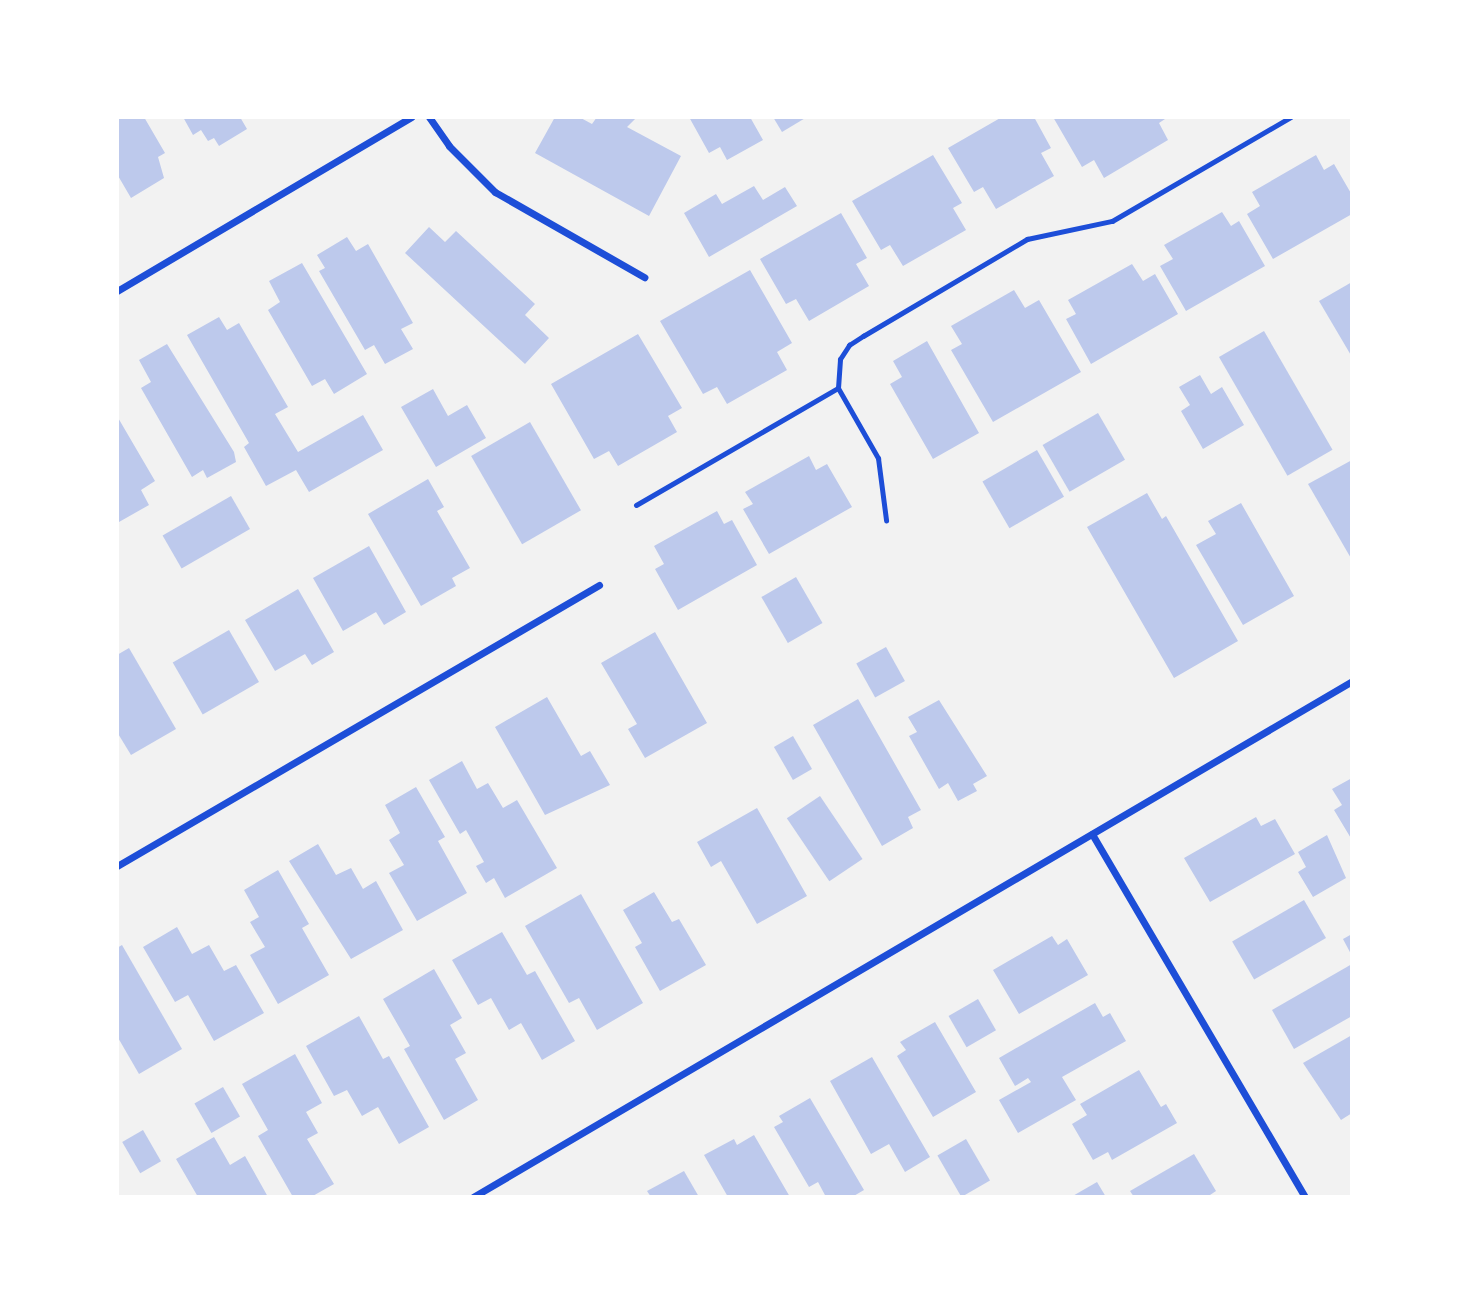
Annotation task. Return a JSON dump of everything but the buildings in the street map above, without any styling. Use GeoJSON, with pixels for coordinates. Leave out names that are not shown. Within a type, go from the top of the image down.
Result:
{"type":"FeatureCollection","features":[{"type":"Feature","properties":{"kind":"street"},"geometry":{"type":"LineString","coordinates":[[117,292],[411,117]]}},
{"type":"Feature","properties":{"kind":"street"},"geometry":{"type":"LineString","coordinates":[[429,117],[449,146],[495,192],[644,277]]}},
{"type":"Feature","properties":{"kind":"street"},"geometry":{"type":"LineString","coordinates":[[117,866],[599,585]]}},
{"type":"Feature","properties":{"kind":"street"},"geometry":{"type":"LineString","coordinates":[[473,1197],[1352,681]]}},
{"type":"Feature","properties":{"kind":"street"},"geometry":{"type":"LineString","coordinates":[[1092,834],[1304,1197]]}},
{"type":"Feature","properties":{"kind":"lane"},"geometry":{"type":"LineString","coordinates":[[886,520],[878,458],[838,388],[840,359],[849,345],[1027,239],[1112,221],[1292,117]]}},
{"type":"Feature","properties":{"kind":"lane"},"geometry":{"type":"LineString","coordinates":[[636,505],[838,388]]}}]}
